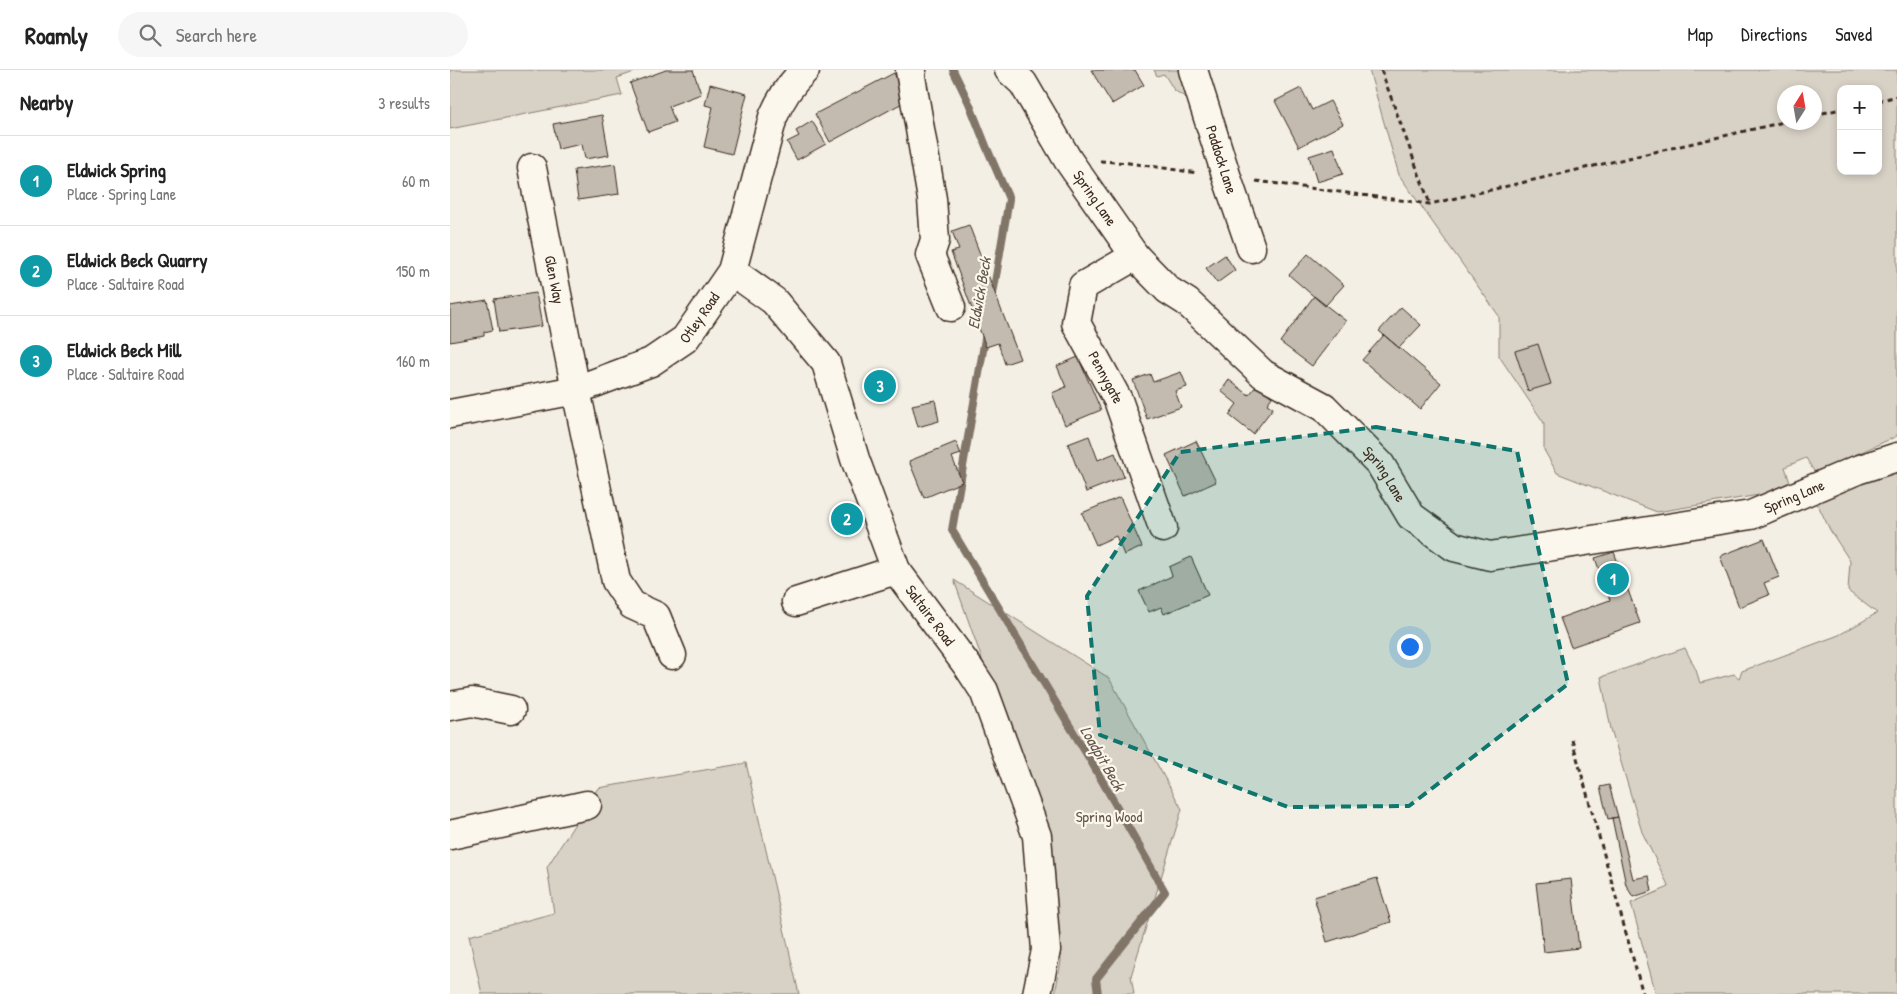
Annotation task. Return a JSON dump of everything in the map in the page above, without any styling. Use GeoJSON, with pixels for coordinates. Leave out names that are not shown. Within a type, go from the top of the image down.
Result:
{"type":"FeatureCollection","features":[{"type":"Feature","properties":{"kind":"street","name":"Otley Road"},"geometry":{"type":"LineString","coordinates":[[450,414],[576,390],[651,362],[685,339],[732,271],[773,117],[780,99],[804,70]]}},
{"type":"Feature","properties":{"kind":"street"},"geometry":{"type":"LineString","coordinates":[[912,70],[910,71],[932,199],[935,240],[930,255],[951,307]]}},
{"type":"Feature","properties":{"kind":"street","name":"Spring Lane"},"geometry":{"type":"LineString","coordinates":[[1009,70],[1023,83],[1068,160],[1135,256],[1168,290],[1187,302],[1263,374],[1324,407],[1380,464],[1411,516],[1454,547],[1490,556],[1750,515],[1857,470],[1897,457]]}},
{"type":"Feature","properties":{"kind":"street","name":"Paddock Lane"},"geometry":{"type":"LineString","coordinates":[[1194,70],[1227,178],[1251,248]]}},
{"type":"Feature","properties":{"kind":"street","name":"Glen Way"},"geometry":{"type":"LineString","coordinates":[[532,168],[616,581],[632,605],[656,616],[672,655]]}},
{"type":"Feature","properties":{"kind":"street","name":"Pennygate"},"geometry":{"type":"LineString","coordinates":[[1135,256],[1083,286],[1076,323],[1118,400],[1163,528]]}},
{"type":"Feature","properties":{"kind":"street","name":"Saltaire Road"},"geometry":{"type":"LineString","coordinates":[[732,271],[774,301],[826,363],[855,460],[896,570],[984,691],[1037,836],[1046,950],[1037,994]]}},
{"type":"Feature","properties":{"kind":"street"},"geometry":{"type":"LineString","coordinates":[[796,602],[896,570]]}},
{"type":"Feature","properties":{"kind":"street"},"geometry":{"type":"LineString","coordinates":[[450,706],[472,702],[511,710]]}},
{"type":"Feature","properties":{"kind":"street"},"geometry":{"type":"LineString","coordinates":[[450,836],[587,805]]}},
{"type":"Feature","properties":{"kind":"path"},"geometry":{"type":"LineString","coordinates":[[1381,70],[1430,204],[1777,124]]}},
{"type":"Feature","properties":{"kind":"path"},"geometry":{"type":"LineString","coordinates":[[1882,99],[1897,96]]}},
{"type":"Feature","properties":{"kind":"path"},"geometry":{"type":"LineString","coordinates":[[1822,113],[1837,110]]}},
{"type":"Feature","properties":{"kind":"path"},"geometry":{"type":"LineString","coordinates":[[1572,740],[1644,994]]}},
{"type":"Feature","properties":{"kind":"highlighted area"},"geometry":{"type":"Polygon","coordinates":[[[1376,427],[1517,451],[1568,684],[1409,806],[1288,807],[1100,735],[1087,596],[1180,452],[1376,427]]]}},
{"type":"Feature","properties":{"kind":"green space"},"geometry":{"type":"Polygon","coordinates":[[[450,70],[640,70],[617,78],[622,95],[450,129],[450,70]]]}},
{"type":"Feature","properties":{"kind":"green space"},"geometry":{"type":"Polygon","coordinates":[[[1154,70],[1183,70],[1194,103],[1174,90],[1164,74],[1157,76],[1154,70]]]}},
{"type":"Feature","properties":{"kind":"green space"},"geometry":{"type":"Polygon","coordinates":[[[1369,70],[1897,70],[1897,436],[1815,473],[1806,458],[1785,467],[1790,483],[1771,493],[1657,512],[1557,473],[1544,450],[1544,423],[1499,356],[1499,316],[1399,175],[1369,70]]]}},
{"type":"Feature","properties":{"kind":"green space"},"geometry":{"type":"Polygon","coordinates":[[[1897,466],[1897,994],[1656,994],[1631,903],[1669,887],[1642,832],[1611,729],[1601,677],[1685,648],[1700,683],[1734,674],[1739,678],[1742,671],[1839,635],[1877,613],[1848,591],[1850,561],[1830,530],[1817,503],[1897,466]]]}},
{"type":"Feature","properties":{"kind":"green space","name":"Spring Wood"},"geometry":{"type":"Polygon","coordinates":[[[954,580],[1109,678],[1182,809],[1131,976],[1134,994],[1055,994],[1061,961],[1054,863],[954,580]]]}},
{"type":"Feature","properties":{"kind":"green space"},"geometry":{"type":"Polygon","coordinates":[[[746,763],[799,994],[482,994],[469,936],[554,913],[547,867],[598,788],[746,763]]]}},
{"type":"Feature","properties":{"kind":"building"},"geometry":{"type":"Polygon","coordinates":[[[666,70],[693,70],[701,94],[669,106],[675,122],[648,132],[630,83],[666,70]]]}},
{"type":"Feature","properties":{"kind":"building"},"geometry":{"type":"Polygon","coordinates":[[[1091,70],[1135,70],[1144,85],[1112,104],[1091,70]]]}},
{"type":"Feature","properties":{"kind":"building"},"geometry":{"type":"Polygon","coordinates":[[[894,73],[908,100],[830,142],[815,114],[894,73]]]}},
{"type":"Feature","properties":{"kind":"building"},"geometry":{"type":"Polygon","coordinates":[[[710,84],[747,94],[732,154],[704,147],[713,107],[705,105],[710,84]]]}},
{"type":"Feature","properties":{"kind":"building"},"geometry":{"type":"Polygon","coordinates":[[[1301,88],[1312,110],[1330,101],[1343,124],[1299,147],[1275,101],[1301,88]]]}},
{"type":"Feature","properties":{"kind":"building"},"geometry":{"type":"Polygon","coordinates":[[[602,115],[609,155],[585,159],[582,144],[558,149],[553,124],[602,115]]]}},
{"type":"Feature","properties":{"kind":"building"},"geometry":{"type":"Polygon","coordinates":[[[812,121],[826,144],[797,160],[787,142],[799,136],[796,131],[812,121]]]}},
{"type":"Feature","properties":{"kind":"building"},"geometry":{"type":"Polygon","coordinates":[[[1334,148],[1343,174],[1317,182],[1309,156],[1334,148]]]}},
{"type":"Feature","properties":{"kind":"building"},"geometry":{"type":"Polygon","coordinates":[[[615,164],[619,194],[578,200],[574,170],[615,164]]]}},
{"type":"Feature","properties":{"kind":"building"},"geometry":{"type":"Polygon","coordinates":[[[969,225],[1020,359],[1005,364],[998,343],[986,347],[951,252],[959,250],[952,231],[969,225]]]}},
{"type":"Feature","properties":{"kind":"building"},"geometry":{"type":"Polygon","coordinates":[[[1308,254],[1344,285],[1325,306],[1289,275],[1308,254]]]}},
{"type":"Feature","properties":{"kind":"building"},"geometry":{"type":"Polygon","coordinates":[[[1225,255],[1235,270],[1217,283],[1206,268],[1225,255]]]}},
{"type":"Feature","properties":{"kind":"building"},"geometry":{"type":"Polygon","coordinates":[[[536,293],[542,326],[499,332],[494,299],[536,293]]]}},
{"type":"Feature","properties":{"kind":"building"},"geometry":{"type":"Polygon","coordinates":[[[1314,296],[1346,321],[1312,366],[1280,342],[1314,296]]]}},
{"type":"Feature","properties":{"kind":"building"},"geometry":{"type":"Polygon","coordinates":[[[487,300],[493,330],[484,332],[484,336],[450,342],[450,306],[487,300]]]}},
{"type":"Feature","properties":{"kind":"building"},"geometry":{"type":"Polygon","coordinates":[[[1401,307],[1421,325],[1399,348],[1379,331],[1401,307]]]}},
{"type":"Feature","properties":{"kind":"building"},"geometry":{"type":"Polygon","coordinates":[[[1384,335],[1441,383],[1420,409],[1362,360],[1384,335]]]}},
{"type":"Feature","properties":{"kind":"building"},"geometry":{"type":"Polygon","coordinates":[[[1538,344],[1551,384],[1528,391],[1515,351],[1538,344]]]}},
{"type":"Feature","properties":{"kind":"building"},"geometry":{"type":"Polygon","coordinates":[[[1078,357],[1101,410],[1065,425],[1052,393],[1066,387],[1057,366],[1078,357]]]}},
{"type":"Feature","properties":{"kind":"building"},"geometry":{"type":"Polygon","coordinates":[[[1181,372],[1187,387],[1175,391],[1181,407],[1147,419],[1133,380],[1150,374],[1153,382],[1181,372]]]}},
{"type":"Feature","properties":{"kind":"building"},"geometry":{"type":"Polygon","coordinates":[[[1229,380],[1249,395],[1257,385],[1272,397],[1267,404],[1273,408],[1253,434],[1229,415],[1237,404],[1221,391],[1229,380]]]}},
{"type":"Feature","properties":{"kind":"building"},"geometry":{"type":"Polygon","coordinates":[[[935,400],[939,421],[918,427],[912,405],[935,400]]]}},
{"type":"Feature","properties":{"kind":"building"},"geometry":{"type":"Polygon","coordinates":[[[1089,436],[1098,460],[1115,453],[1124,477],[1086,492],[1068,444],[1089,436]]]}},
{"type":"Feature","properties":{"kind":"building"},"geometry":{"type":"Polygon","coordinates":[[[1196,441],[1216,482],[1185,496],[1166,455],[1196,441]]]}},
{"type":"Feature","properties":{"kind":"building"},"geometry":{"type":"Polygon","coordinates":[[[956,442],[961,454],[952,457],[962,482],[924,498],[909,461],[956,442]]]}},
{"type":"Feature","properties":{"kind":"building"},"geometry":{"type":"Polygon","coordinates":[[[1120,497],[1142,547],[1124,555],[1116,536],[1096,545],[1082,513],[1120,497]]]}},
{"type":"Feature","properties":{"kind":"building"},"geometry":{"type":"Polygon","coordinates":[[[1764,539],[1779,577],[1764,583],[1769,595],[1739,607],[1720,556],[1764,539]]]}},
{"type":"Feature","properties":{"kind":"building"},"geometry":{"type":"Polygon","coordinates":[[[1614,552],[1640,623],[1571,647],[1560,618],[1610,600],[1595,558],[1614,552]]]}},
{"type":"Feature","properties":{"kind":"building"},"geometry":{"type":"Polygon","coordinates":[[[1191,557],[1208,595],[1164,614],[1161,607],[1149,612],[1139,591],[1172,576],[1169,567],[1191,557]]]}},
{"type":"Feature","properties":{"kind":"building"},"geometry":{"type":"Polygon","coordinates":[[[1609,785],[1618,817],[1608,819],[1600,787],[1609,785]]]}},
{"type":"Feature","properties":{"kind":"building"},"geometry":{"type":"Polygon","coordinates":[[[1618,817],[1633,879],[1649,876],[1652,891],[1633,897],[1626,885],[1612,818],[1618,817]]]}},
{"type":"Feature","properties":{"kind":"building"},"geometry":{"type":"Polygon","coordinates":[[[1377,878],[1391,922],[1327,942],[1314,897],[1377,878]]]}},
{"type":"Feature","properties":{"kind":"building"},"geometry":{"type":"Polygon","coordinates":[[[1571,879],[1579,948],[1544,952],[1536,883],[1571,879]]]}},
{"type":"Feature","properties":{"kind":"waterway","name":"Eldwick Beck"},"geometry":{"type":"LineString","coordinates":[[953,70],[969,103],[1009,199],[992,300]]}},
{"type":"Feature","properties":{"kind":"waterway","name":"Loadpit Beck"},"geometry":{"type":"LineString","coordinates":[[986,333],[952,530],[1092,763],[1165,892],[1096,979],[1098,994]]}},
{"type":"Feature","properties":{"kind":"place","name":"Eldwick Beck Mill"},"geometry":{"type":"Point","coordinates":[880,386]}},
{"type":"Feature","properties":{"kind":"place","name":"Eldwick Beck Quarry"},"geometry":{"type":"Point","coordinates":[847,519]}},
{"type":"Feature","properties":{"kind":"place","name":"Eldwick Spring"},"geometry":{"type":"Point","coordinates":[1613,579]}}]}
